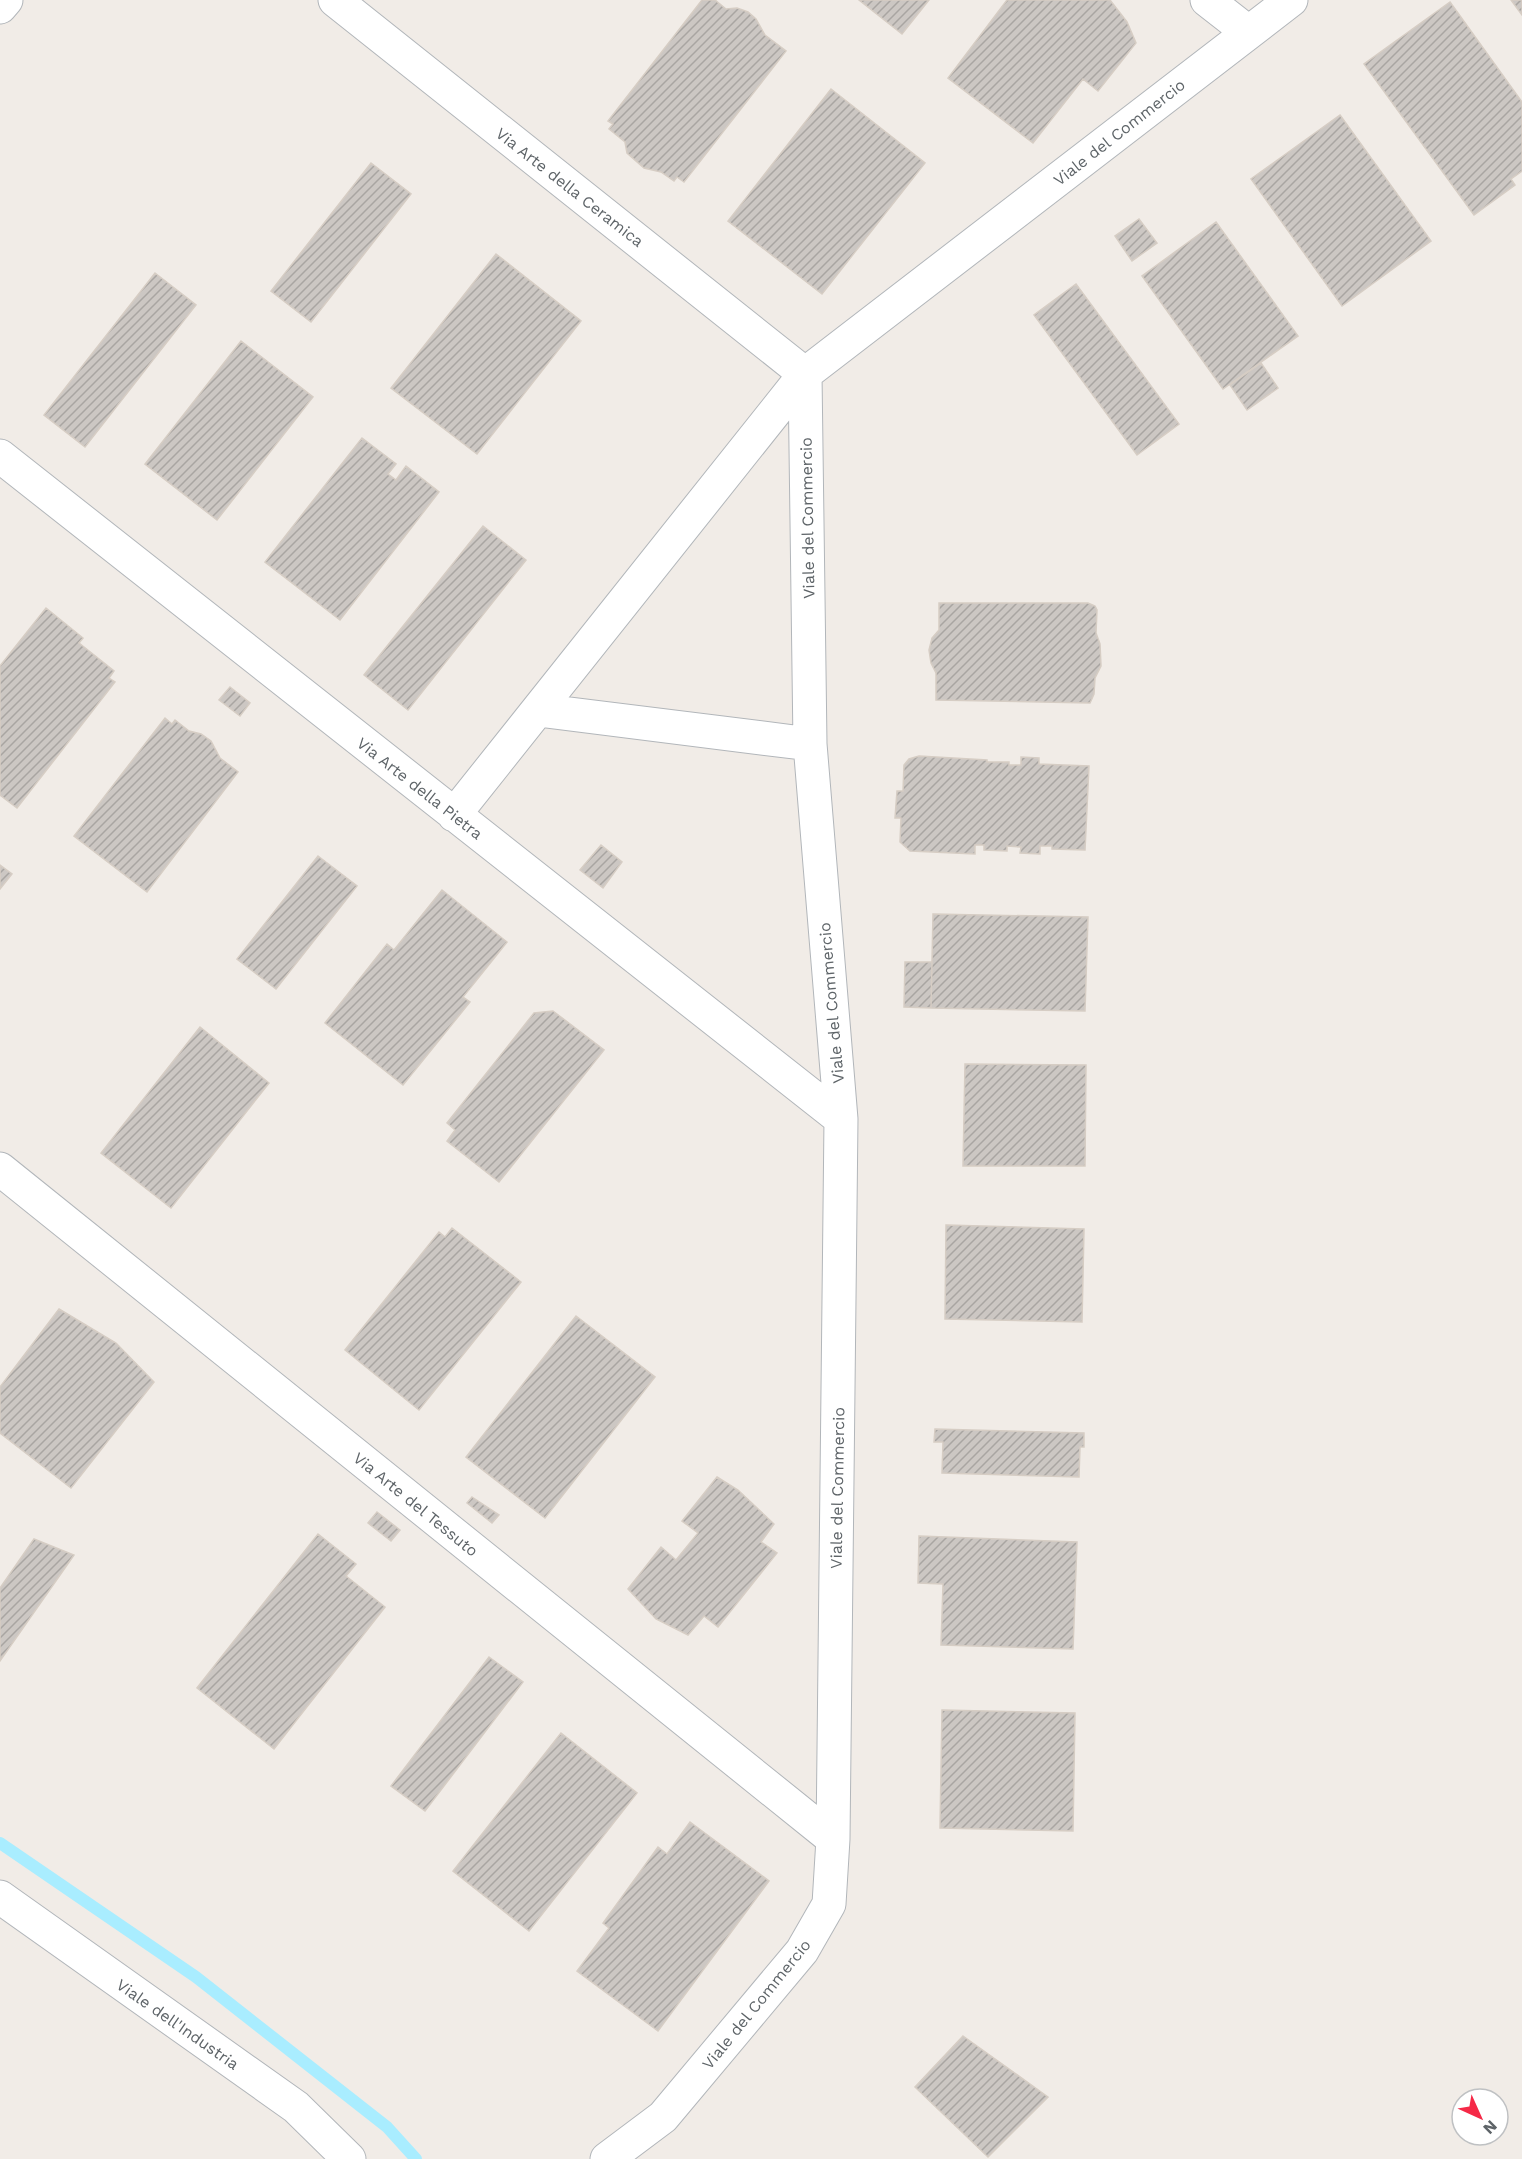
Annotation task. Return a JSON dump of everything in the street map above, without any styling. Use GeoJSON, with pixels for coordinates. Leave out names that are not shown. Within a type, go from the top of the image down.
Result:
{"type":"FeatureCollection","features":[{"type":"Feature","properties":{"kind":"street"},"geometry":{"type":"LineString","coordinates":[[0,7],[6,0]]}},
{"type":"Feature","properties":{"kind":"street","name":"Via Arte della Ceramica"},"geometry":{"type":"LineString","coordinates":[[335,0],[805,374]]}},
{"type":"Feature","properties":{"kind":"street"},"geometry":{"type":"LineString","coordinates":[[1207,0],[1248,32]]}},
{"type":"Feature","properties":{"kind":"street","name":"Viale del Commercio"},"geometry":{"type":"LineString","coordinates":[[607,2159],[663,2117],[802,1951],[829,1904],[833,1839],[841,1119],[810,744],[805,374],[1291,0]]}},
{"type":"Feature","properties":{"kind":"street"},"geometry":{"type":"LineString","coordinates":[[454,815],[805,374]]}},
{"type":"Feature","properties":{"kind":"street","name":"Via Arte della Pietra"},"geometry":{"type":"LineString","coordinates":[[0,456],[841,1119]]}},
{"type":"Feature","properties":{"kind":"street"},"geometry":{"type":"LineString","coordinates":[[538,710],[810,744]]}},
{"type":"Feature","properties":{"kind":"street","name":"Via Arte del Tessuto"},"geometry":{"type":"LineString","coordinates":[[0,1169],[833,1839]]}},
{"type":"Feature","properties":{"kind":"street","name":"Viale dell'Industria"},"geometry":{"type":"LineString","coordinates":[[0,1897],[296,2107],[349,2159]]}},
{"type":"Feature","properties":{"kind":"building"},"geometry":{"type":"Polygon","coordinates":[[[702,0],[715,0],[726,9],[737,8],[748,12],[756,19],[765,35],[786,51],[684,182],[677,177],[674,181],[661,172],[644,168],[627,153],[625,142],[609,129],[613,124],[608,121],[702,0]]]}},
{"type":"Feature","properties":{"kind":"building"},"geometry":{"type":"Polygon","coordinates":[[[859,0],[929,0],[902,34],[859,0]]]}},
{"type":"Feature","properties":{"kind":"building"},"geometry":{"type":"Polygon","coordinates":[[[1007,0],[1110,0],[1127,22],[1136,43],[1098,91],[1083,79],[1033,143],[948,78],[1007,0]]]}},
{"type":"Feature","properties":{"kind":"building"},"geometry":{"type":"Polygon","coordinates":[[[1511,0],[1522,0],[1522,15],[1511,0]]]}},
{"type":"Feature","properties":{"kind":"building"},"geometry":{"type":"Polygon","coordinates":[[[1450,2],[1522,102],[1522,171],[1511,179],[1515,185],[1474,215],[1364,64],[1450,2]]]}},
{"type":"Feature","properties":{"kind":"building"},"geometry":{"type":"Polygon","coordinates":[[[831,89],[925,163],[822,294],[728,221],[831,89]]]}},
{"type":"Feature","properties":{"kind":"building"},"geometry":{"type":"Polygon","coordinates":[[[1340,115],[1431,241],[1342,306],[1251,179],[1340,115]]]}},
{"type":"Feature","properties":{"kind":"building"},"geometry":{"type":"Polygon","coordinates":[[[371,163],[411,194],[311,322],[271,291],[371,163]]]}},
{"type":"Feature","properties":{"kind":"building"},"geometry":{"type":"Polygon","coordinates":[[[1139,219],[1157,243],[1132,261],[1115,236],[1139,219]]]}},
{"type":"Feature","properties":{"kind":"building"},"geometry":{"type":"Polygon","coordinates":[[[1216,222],[1298,336],[1223,389],[1142,276],[1216,222]]]}},
{"type":"Feature","properties":{"kind":"building"},"geometry":{"type":"Polygon","coordinates":[[[496,254],[581,321],[477,454],[391,388],[496,254]]]}},
{"type":"Feature","properties":{"kind":"building"},"geometry":{"type":"Polygon","coordinates":[[[155,273],[196,305],[85,447],[44,415],[155,273]]]}},
{"type":"Feature","properties":{"kind":"building"},"geometry":{"type":"Polygon","coordinates":[[[1076,284],[1179,424],[1137,455],[1034,315],[1076,284]]]}},
{"type":"Feature","properties":{"kind":"building"},"geometry":{"type":"Polygon","coordinates":[[[241,341],[313,397],[217,520],[145,464],[241,341]]]}},
{"type":"Feature","properties":{"kind":"building"},"geometry":{"type":"Polygon","coordinates":[[[1261,363],[1278,388],[1247,410],[1230,385],[1261,363]]]}},
{"type":"Feature","properties":{"kind":"building"},"geometry":{"type":"Polygon","coordinates":[[[362,438],[396,464],[388,474],[396,480],[406,466],[439,492],[340,620],[265,562],[362,438]]]}},
{"type":"Feature","properties":{"kind":"building"},"geometry":{"type":"Polygon","coordinates":[[[483,526],[526,560],[408,710],[364,675],[483,526]]]}},
{"type":"Feature","properties":{"kind":"building"},"geometry":{"type":"Polygon","coordinates":[[[939,603],[1088,603],[1095,606],[1101,666],[1095,678],[1094,694],[1090,703],[936,700],[936,673],[931,663],[929,650],[932,638],[939,630],[939,603]]]}},
{"type":"Feature","properties":{"kind":"building"},"geometry":{"type":"Polygon","coordinates":[[[46,608],[83,638],[79,643],[114,671],[109,678],[115,682],[17,808],[0,795],[0,666],[46,608]]]}},
{"type":"Feature","properties":{"kind":"building"},"geometry":{"type":"Polygon","coordinates":[[[230,687],[250,703],[240,716],[219,700],[230,687]]]}},
{"type":"Feature","properties":{"kind":"building"},"geometry":{"type":"Polygon","coordinates":[[[165,718],[172,724],[175,720],[189,731],[201,734],[211,741],[220,758],[238,772],[147,892],[74,836],[165,718]]]}},
{"type":"Feature","properties":{"kind":"building"},"geometry":{"type":"Polygon","coordinates":[[[919,756],[1009,762],[1009,765],[1021,765],[1021,757],[1039,758],[1039,764],[1089,766],[1085,850],[1052,849],[1052,846],[1040,846],[1040,854],[1020,853],[1021,847],[1007,846],[1007,851],[984,850],[984,845],[975,845],[975,854],[910,851],[900,842],[901,818],[895,818],[897,791],[903,791],[904,765],[909,759],[919,756]]]}},
{"type":"Feature","properties":{"kind":"building"},"geometry":{"type":"Polygon","coordinates":[[[601,845],[622,862],[603,888],[580,870],[601,845]]]}},
{"type":"Feature","properties":{"kind":"building"},"geometry":{"type":"Polygon","coordinates":[[[318,856],[357,886],[276,989],[237,959],[318,856]]]}},
{"type":"Feature","properties":{"kind":"building"},"geometry":{"type":"Polygon","coordinates":[[[0,865],[12,874],[0,889],[0,865]]]}},
{"type":"Feature","properties":{"kind":"building"},"geometry":{"type":"Polygon","coordinates":[[[442,890],[507,942],[463,997],[470,1002],[403,1085],[325,1023],[387,944],[394,950],[442,890]]]}},
{"type":"Feature","properties":{"kind":"building"},"geometry":{"type":"Polygon","coordinates":[[[933,914],[1088,917],[1085,1011],[931,1008],[933,914]]]}},
{"type":"Feature","properties":{"kind":"building"},"geometry":{"type":"Polygon","coordinates":[[[905,962],[932,962],[931,1008],[904,1007],[905,962]]]}},
{"type":"Feature","properties":{"kind":"building"},"geometry":{"type":"Polygon","coordinates":[[[553,1011],[604,1050],[499,1182],[447,1141],[455,1130],[447,1123],[534,1013],[553,1011]]]}},
{"type":"Feature","properties":{"kind":"building"},"geometry":{"type":"Polygon","coordinates":[[[200,1027],[269,1083],[171,1208],[101,1153],[200,1027]]]}},
{"type":"Feature","properties":{"kind":"building"},"geometry":{"type":"Polygon","coordinates":[[[965,1064],[1086,1065],[1085,1166],[963,1166],[965,1064]]]}},
{"type":"Feature","properties":{"kind":"building"},"geometry":{"type":"Polygon","coordinates":[[[946,1225],[1084,1229],[1082,1322],[945,1319],[946,1225]]]}},
{"type":"Feature","properties":{"kind":"building"},"geometry":{"type":"Polygon","coordinates":[[[452,1228],[521,1282],[419,1410],[345,1350],[439,1232],[445,1237],[452,1228]]]}},
{"type":"Feature","properties":{"kind":"building"},"geometry":{"type":"Polygon","coordinates":[[[59,1309],[116,1343],[154,1382],[71,1488],[0,1433],[0,1387],[59,1309]]]}},
{"type":"Feature","properties":{"kind":"building"},"geometry":{"type":"Polygon","coordinates":[[[576,1316],[655,1377],[545,1518],[466,1457],[576,1316]]]}},
{"type":"Feature","properties":{"kind":"building"},"geometry":{"type":"Polygon","coordinates":[[[935,1429],[1084,1433],[1084,1447],[1080,1447],[1079,1477],[942,1473],[943,1442],[934,1442],[935,1429]]]}},
{"type":"Feature","properties":{"kind":"building"},"geometry":{"type":"Polygon","coordinates":[[[717,1477],[738,1490],[774,1524],[761,1542],[777,1553],[718,1627],[704,1616],[688,1635],[656,1619],[628,1589],[661,1547],[676,1560],[698,1533],[682,1521],[717,1477]]]}},
{"type":"Feature","properties":{"kind":"building"},"geometry":{"type":"Polygon","coordinates":[[[472,1497],[499,1515],[492,1523],[467,1503],[472,1497]]]}},
{"type":"Feature","properties":{"kind":"building"},"geometry":{"type":"Polygon","coordinates":[[[377,1512],[400,1530],[391,1541],[368,1523],[377,1512]]]}},
{"type":"Feature","properties":{"kind":"building"},"geometry":{"type":"Polygon","coordinates":[[[318,1534],[356,1564],[346,1576],[385,1607],[274,1749],[197,1688],[318,1534]]]}},
{"type":"Feature","properties":{"kind":"building"},"geometry":{"type":"Polygon","coordinates":[[[919,1536],[1077,1542],[1073,1649],[941,1645],[943,1584],[918,1583],[919,1536]]]}},
{"type":"Feature","properties":{"kind":"building"},"geometry":{"type":"Polygon","coordinates":[[[34,1539],[74,1555],[0,1661],[0,1588],[34,1539]]]}},
{"type":"Feature","properties":{"kind":"building"},"geometry":{"type":"Polygon","coordinates":[[[489,1657],[523,1682],[425,1811],[391,1786],[489,1657]]]}},
{"type":"Feature","properties":{"kind":"building"},"geometry":{"type":"Polygon","coordinates":[[[942,1710],[1075,1713],[1073,1831],[940,1828],[942,1710]]]}},
{"type":"Feature","properties":{"kind":"building"},"geometry":{"type":"Polygon","coordinates":[[[561,1733],[637,1793],[529,1931],[453,1871],[561,1733]]]}},
{"type":"Feature","properties":{"kind":"building"},"geometry":{"type":"Polygon","coordinates":[[[690,1822],[769,1881],[658,2031],[577,1971],[609,1928],[603,1923],[658,1847],[667,1854],[690,1822]]]}},
{"type":"Feature","properties":{"kind":"building"},"geometry":{"type":"Polygon","coordinates":[[[963,2036],[1048,2097],[988,2157],[915,2087],[963,2036]]]}},
{"type":"Feature","properties":{"kind":"waterway"},"geometry":{"type":"LineString","coordinates":[[0,1843],[196,1977],[387,2127],[416,2159]]}}]}
